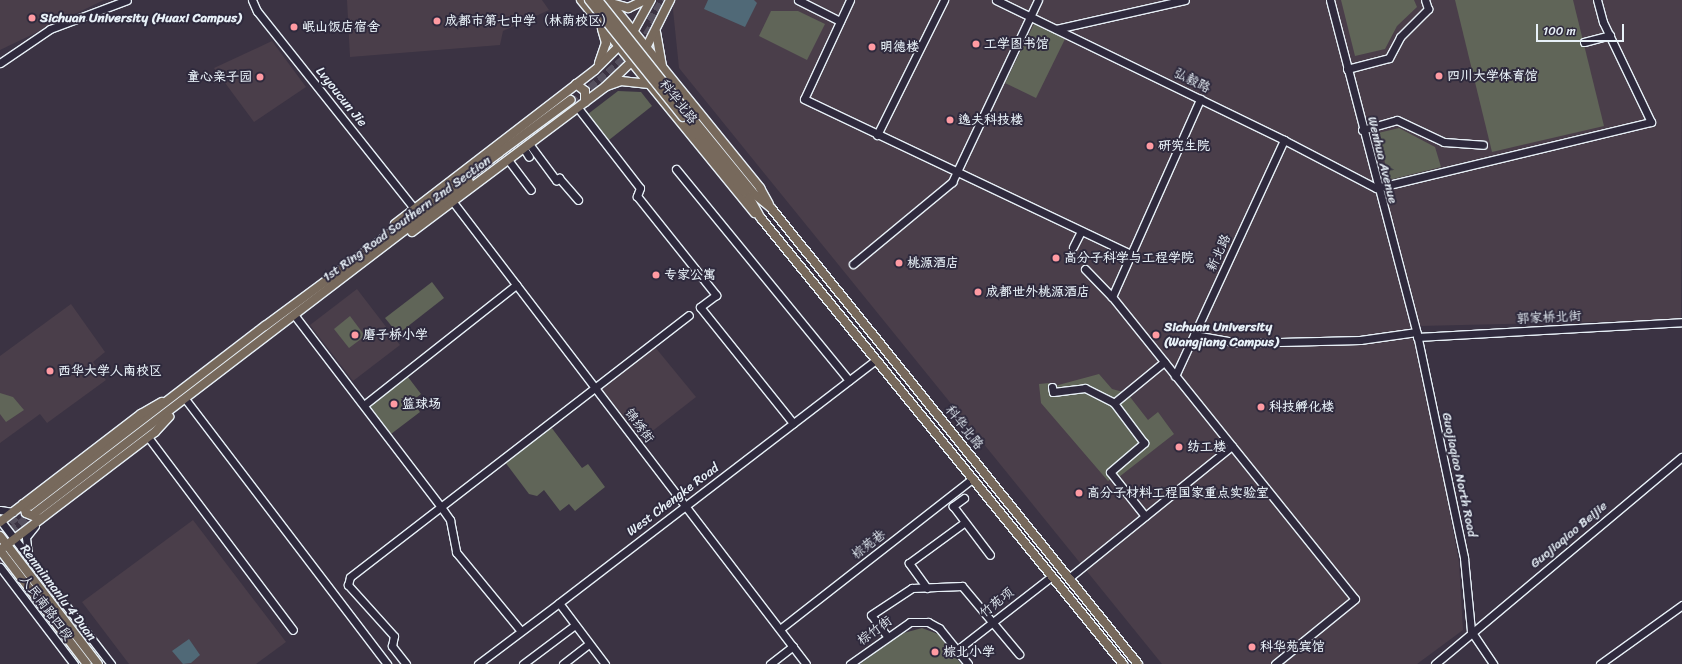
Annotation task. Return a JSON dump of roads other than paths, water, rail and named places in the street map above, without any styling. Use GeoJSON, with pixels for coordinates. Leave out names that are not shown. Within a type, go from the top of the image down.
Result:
{"type":"FeatureCollection","features":[{"type":"Feature","properties":{"kind":"main road"},"geometry":{"type":"LineString","coordinates":[[582,0],[588,4],[598,0]]}},
{"type":"Feature","properties":{"kind":"main road","name":"科华北路"},"geometry":{"type":"LineString","coordinates":[[582,0],[600,25],[743,202],[760,217],[1123,664]]}},
{"type":"Feature","properties":{"kind":"main road","name":"科华北路"},"geometry":{"type":"LineString","coordinates":[[589,0],[754,194],[771,208]]}},
{"type":"Feature","properties":{"kind":"main road","name":"科华北路"},"geometry":{"type":"LineString","coordinates":[[598,0],[749,197],[760,217]]}},
{"type":"Feature","properties":{"kind":"main road"},"geometry":{"type":"LineString","coordinates":[[608,1],[628,8],[645,0]]}},
{"type":"Feature","properties":{"kind":"main road","name":"1st Ring Road Southern 2nd Section"},"geometry":{"type":"LineString","coordinates":[[29,508],[141,414],[173,396],[370,247],[414,207],[595,70],[619,48],[633,32],[652,0]]}},
{"type":"Feature","properties":{"kind":"main road"},"geometry":{"type":"LineString","coordinates":[[646,48],[670,0]]}},
{"type":"Feature","properties":{"kind":"main road","name":"科华北路"},"geometry":{"type":"LineString","coordinates":[[608,1],[760,188],[771,208],[1070,577],[1138,664]]}},
{"type":"Feature","properties":{"kind":"main road"},"geometry":{"type":"LineString","coordinates":[[660,20],[656,42],[664,70]]}},
{"type":"Feature","properties":{"kind":"main road"},"geometry":{"type":"LineString","coordinates":[[595,70],[606,43],[600,25]]}},
{"type":"Feature","properties":{"kind":"main road","name":"1st Ring Road Southern 2nd Section"},"geometry":{"type":"LineString","coordinates":[[0,521],[13,512],[29,508],[179,405],[379,253],[509,161],[528,150],[573,104],[585,102],[605,86],[646,48]]}},
{"type":"Feature","properties":{"kind":"main road"},"geometry":{"type":"LineString","coordinates":[[605,86],[621,81],[647,82],[642,70],[646,63],[657,62]]}},
{"type":"Feature","properties":{"kind":"main road"},"geometry":{"type":"LineString","coordinates":[[576,84],[586,91],[585,102]]}},
{"type":"Feature","properties":{"kind":"main road"},"geometry":{"type":"LineString","coordinates":[[370,247],[573,104]]}},
{"type":"Feature","properties":{"kind":"main road"},"geometry":{"type":"LineString","coordinates":[[379,253],[573,104]]}},
{"type":"Feature","properties":{"kind":"main road","name":"1st Ring Road Southern 2nd Section"},"geometry":{"type":"LineString","coordinates":[[2,548],[148,437],[179,405]]}},
{"type":"Feature","properties":{"kind":"main road"},"geometry":{"type":"LineString","coordinates":[[29,508],[29,515],[39,521]]}},
{"type":"Feature","properties":{"kind":"main road","name":"Renminnanlu 4 Duan"},"geometry":{"type":"LineString","coordinates":[[0,536],[2,548],[87,664]]}},
{"type":"Feature","properties":{"kind":"main road","name":"Renminnanlu 4 Duan"},"geometry":{"type":"LineString","coordinates":[[2,548],[98,664]]}},
{"type":"Feature","properties":{"kind":"street"},"geometry":{"type":"LineString","coordinates":[[0,63],[50,29],[127,0]]}},
{"type":"Feature","properties":{"kind":"street","name":"Lvyoucun Jie"},"geometry":{"type":"LineString","coordinates":[[252,0],[257,11],[414,207]]}},
{"type":"Feature","properties":{"kind":"street"},"geometry":{"type":"LineString","coordinates":[[798,0],[840,20]]}},
{"type":"Feature","properties":{"kind":"street"},"geometry":{"type":"LineString","coordinates":[[850,0],[804,99],[955,172],[1131,254]]}},
{"type":"Feature","properties":{"kind":"street"},"geometry":{"type":"LineString","coordinates":[[877,135],[944,0]]}},
{"type":"Feature","properties":{"kind":"street","name":"弘毅路"},"geometry":{"type":"LineString","coordinates":[[996,0],[1284,140],[1376,188]]}},
{"type":"Feature","properties":{"kind":"street"},"geometry":{"type":"LineString","coordinates":[[853,264],[946,190],[1038,0]]}},
{"type":"Feature","properties":{"kind":"street"},"geometry":{"type":"LineString","coordinates":[[1056,29],[1167,2],[1185,0]]}},
{"type":"Feature","properties":{"kind":"street","name":"Wenhua Avenue"},"geometry":{"type":"LineString","coordinates":[[1330,0],[1376,188],[1415,332]]}},
{"type":"Feature","properties":{"kind":"street"},"geometry":{"type":"LineString","coordinates":[[1347,69],[1389,58],[1400,37],[1428,9],[1425,0]]}},
{"type":"Feature","properties":{"kind":"street"},"geometry":{"type":"LineString","coordinates":[[1376,188],[1605,136],[1651,122],[1610,35],[1597,0]]}},
{"type":"Feature","properties":{"kind":"street"},"geometry":{"type":"LineString","coordinates":[[1584,42],[1610,35]]}},
{"type":"Feature","properties":{"kind":"street"},"geometry":{"type":"LineString","coordinates":[[1112,297],[1200,99]]}},
{"type":"Feature","properties":{"kind":"street"},"geometry":{"type":"LineString","coordinates":[[573,104],[640,188],[636,191],[637,196],[716,295],[700,307],[793,423]]}},
{"type":"Feature","properties":{"kind":"street"},"geometry":{"type":"LineString","coordinates":[[1362,130],[1397,120],[1444,142],[1482,145]]}},
{"type":"Feature","properties":{"kind":"street","name":"新北路"},"geometry":{"type":"LineString","coordinates":[[1175,376],[1284,140]]}},
{"type":"Feature","properties":{"kind":"street"},"geometry":{"type":"LineString","coordinates":[[528,150],[556,180],[559,178],[578,200]]}},
{"type":"Feature","properties":{"kind":"street"},"geometry":{"type":"LineString","coordinates":[[509,161],[531,190]]}},
{"type":"Feature","properties":{"kind":"street"},"geometry":{"type":"LineString","coordinates":[[676,169],[849,380]]}},
{"type":"Feature","properties":{"kind":"street","name":"锦绣街"},"geometry":{"type":"LineString","coordinates":[[453,202],[806,664]]}},
{"type":"Feature","properties":{"kind":"street"},"geometry":{"type":"LineString","coordinates":[[1074,247],[1081,231]]}},
{"type":"Feature","properties":{"kind":"street"},"geometry":{"type":"LineString","coordinates":[[1085,269],[1112,297],[1355,599],[1275,664]]}},
{"type":"Feature","properties":{"kind":"street"},"geometry":{"type":"LineString","coordinates":[[364,405],[516,285]]}},
{"type":"Feature","properties":{"kind":"street"},"geometry":{"type":"LineString","coordinates":[[406,664],[392,646],[394,636],[348,585],[350,577],[689,315]]}},
{"type":"Feature","properties":{"kind":"street"},"geometry":{"type":"LineString","coordinates":[[295,316],[442,507],[450,520],[456,552],[522,631]]}},
{"type":"Feature","properties":{"kind":"street","name":"郭家桥北街"},"geometry":{"type":"LineString","coordinates":[[1194,335],[1239,343],[1360,340],[1415,332],[1682,322]]}},
{"type":"Feature","properties":{"kind":"street","name":"Guojiaqiao North Road"},"geometry":{"type":"LineString","coordinates":[[1415,332],[1464,558],[1471,631]]}},
{"type":"Feature","properties":{"kind":"street","name":"West Chengke Road"},"geometry":{"type":"LineString","coordinates":[[478,664],[876,360]]}},
{"type":"Feature","properties":{"kind":"street"},"geometry":{"type":"LineString","coordinates":[[1114,403],[1164,362]]}},
{"type":"Feature","properties":{"kind":"street"},"geometry":{"type":"LineString","coordinates":[[1052,387],[1053,392],[1085,388],[1114,403],[1144,443],[1110,472],[1145,516]]}},
{"type":"Feature","properties":{"kind":"street"},"geometry":{"type":"LineString","coordinates":[[186,400],[387,664]]}},
{"type":"Feature","properties":{"kind":"street"},"geometry":{"type":"LineString","coordinates":[[148,437],[293,630]]}},
{"type":"Feature","properties":{"kind":"street"},"geometry":{"type":"LineString","coordinates":[[1070,577],[1232,446]]}},
{"type":"Feature","properties":{"kind":"street","name":"Guojiaqiao Beijie"},"geometry":{"type":"LineString","coordinates":[[1435,664],[1471,631],[1682,457]]}},
{"type":"Feature","properties":{"kind":"street","name":"棕苑巷"},"geometry":{"type":"LineString","coordinates":[[780,629],[972,479]]}},
{"type":"Feature","properties":{"kind":"street"},"geometry":{"type":"LineString","coordinates":[[964,498],[953,506],[990,555]]}},
{"type":"Feature","properties":{"kind":"street"},"geometry":{"type":"LineString","coordinates":[[0,510],[13,512]]}},
{"type":"Feature","properties":{"kind":"street","name":"人民南路四段"},"geometry":{"type":"LineString","coordinates":[[0,521],[111,664]]}},
{"type":"Feature","properties":{"kind":"street"},"geometry":{"type":"LineString","coordinates":[[28,556],[26,537],[39,521]]}},
{"type":"Feature","properties":{"kind":"street"},"geometry":{"type":"LineString","coordinates":[[927,588],[909,563],[965,522]]}},
{"type":"Feature","properties":{"kind":"street","name":"人民南路四段"},"geometry":{"type":"LineString","coordinates":[[0,567],[74,664]]}},
{"type":"Feature","properties":{"kind":"street"},"geometry":{"type":"LineString","coordinates":[[0,574],[9,580]]}},
{"type":"Feature","properties":{"kind":"street","name":"竹苑项"},"geometry":{"type":"LineString","coordinates":[[956,650],[1052,576]]}},
{"type":"Feature","properties":{"kind":"street"},"geometry":{"type":"LineString","coordinates":[[887,636],[871,615],[912,588],[962,586],[1019,654]]}},
{"type":"Feature","properties":{"kind":"street"},"geometry":{"type":"LineString","coordinates":[[558,603],[605,664]]}},
{"type":"Feature","properties":{"kind":"street"},"geometry":{"type":"LineString","coordinates":[[1600,664],[1682,605]]}},
{"type":"Feature","properties":{"kind":"street","name":"棕竹街"},"geometry":{"type":"LineString","coordinates":[[850,664],[887,636],[910,622],[928,622],[968,664]]}},
{"type":"Feature","properties":{"kind":"street"},"geometry":{"type":"LineString","coordinates":[[522,664],[575,625]]}},
{"type":"Feature","properties":{"kind":"street"},"geometry":{"type":"LineString","coordinates":[[1471,631],[1493,664]]}},
{"type":"Feature","properties":{"kind":"street"},"geometry":{"type":"LineString","coordinates":[[563,664],[590,644]]}},
{"type":"Feature","properties":{"kind":"street"},"geometry":{"type":"LineString","coordinates":[[770,664],[793,646]]}},
{"type":"Feature","properties":{"kind":"water"},"geometry":{"type":"Polygon","coordinates":[[[708,0],[754,0],[757,3],[745,27],[704,9],[708,0]]]}},
{"type":"Feature","properties":{"kind":"water"},"geometry":{"type":"Polygon","coordinates":[[[189,639],[200,655],[191,663],[183,664],[172,651],[189,639]]]}},
{"type":"Feature","properties":{"kind":"tunnel"},"geometry":{"type":"LineString","coordinates":[[650,21],[663,0]]}},
{"type":"Feature","properties":{"kind":"tunnel"},"geometry":{"type":"LineString","coordinates":[[572,104],[640,45],[657,19]]}},
{"type":"Feature","properties":{"kind":"tunnel"},"geometry":{"type":"LineString","coordinates":[[0,529],[30,507]]}},
{"type":"Feature","properties":{"kind":"tunnel"},"geometry":{"type":"LineString","coordinates":[[0,538],[35,513]]}},
{"type":"Feature","properties":{"kind":"place","name":"Sichuan University (Huaxi Campus)"},"geometry":{"type":"Point","coordinates":[32,18]}},
{"type":"Feature","properties":{"kind":"place","name":"成都市第七中学（林荫校区）"},"geometry":{"type":"Point","coordinates":[437,21]}},
{"type":"Feature","properties":{"kind":"place","name":"岷山饭店宿舍"},"geometry":{"type":"Point","coordinates":[294,27]}},
{"type":"Feature","properties":{"kind":"place","name":"工学图书馆"},"geometry":{"type":"Point","coordinates":[976,44]}},
{"type":"Feature","properties":{"kind":"place","name":"明德楼"},"geometry":{"type":"Point","coordinates":[872,47]}},
{"type":"Feature","properties":{"kind":"place","name":"四川大学体育馆"},"geometry":{"type":"Point","coordinates":[1439,76]}},
{"type":"Feature","properties":{"kind":"place","name":"童心亲子园"},"geometry":{"type":"Point","coordinates":[260,77]}},
{"type":"Feature","properties":{"kind":"place","name":"逸夫科技楼"},"geometry":{"type":"Point","coordinates":[950,120]}},
{"type":"Feature","properties":{"kind":"place","name":"研究生院"},"geometry":{"type":"Point","coordinates":[1150,146]}},
{"type":"Feature","properties":{"kind":"place","name":"高分子科学与工程学院"},"geometry":{"type":"Point","coordinates":[1056,258]}},
{"type":"Feature","properties":{"kind":"place","name":"桃源酒店"},"geometry":{"type":"Point","coordinates":[899,263]}},
{"type":"Feature","properties":{"kind":"place","name":"专家公寓"},"geometry":{"type":"Point","coordinates":[656,275]}},
{"type":"Feature","properties":{"kind":"place","name":"成都世外桃源酒店"},"geometry":{"type":"Point","coordinates":[978,292]}},
{"type":"Feature","properties":{"kind":"place","name":"磨子桥小学"},"geometry":{"type":"Point","coordinates":[355,335]}},
{"type":"Feature","properties":{"kind":"place","name":"Sichuan University (Wangjiang Campus)"},"geometry":{"type":"Point","coordinates":[1156,335]}},
{"type":"Feature","properties":{"kind":"place","name":"西华大学人南校区"},"geometry":{"type":"Point","coordinates":[50,371]}},
{"type":"Feature","properties":{"kind":"place","name":"篮球场"},"geometry":{"type":"Point","coordinates":[394,404]}},
{"type":"Feature","properties":{"kind":"place","name":"科技孵化楼"},"geometry":{"type":"Point","coordinates":[1261,407]}},
{"type":"Feature","properties":{"kind":"place","name":"纺工楼"},"geometry":{"type":"Point","coordinates":[1179,447]}},
{"type":"Feature","properties":{"kind":"place","name":"高分子材料工程国家重点实验室"},"geometry":{"type":"Point","coordinates":[1079,493]}},
{"type":"Feature","properties":{"kind":"place","name":"科华苑宾馆"},"geometry":{"type":"Point","coordinates":[1252,647]}},
{"type":"Feature","properties":{"kind":"place","name":"棕北小学"},"geometry":{"type":"Point","coordinates":[935,652]}}]}
